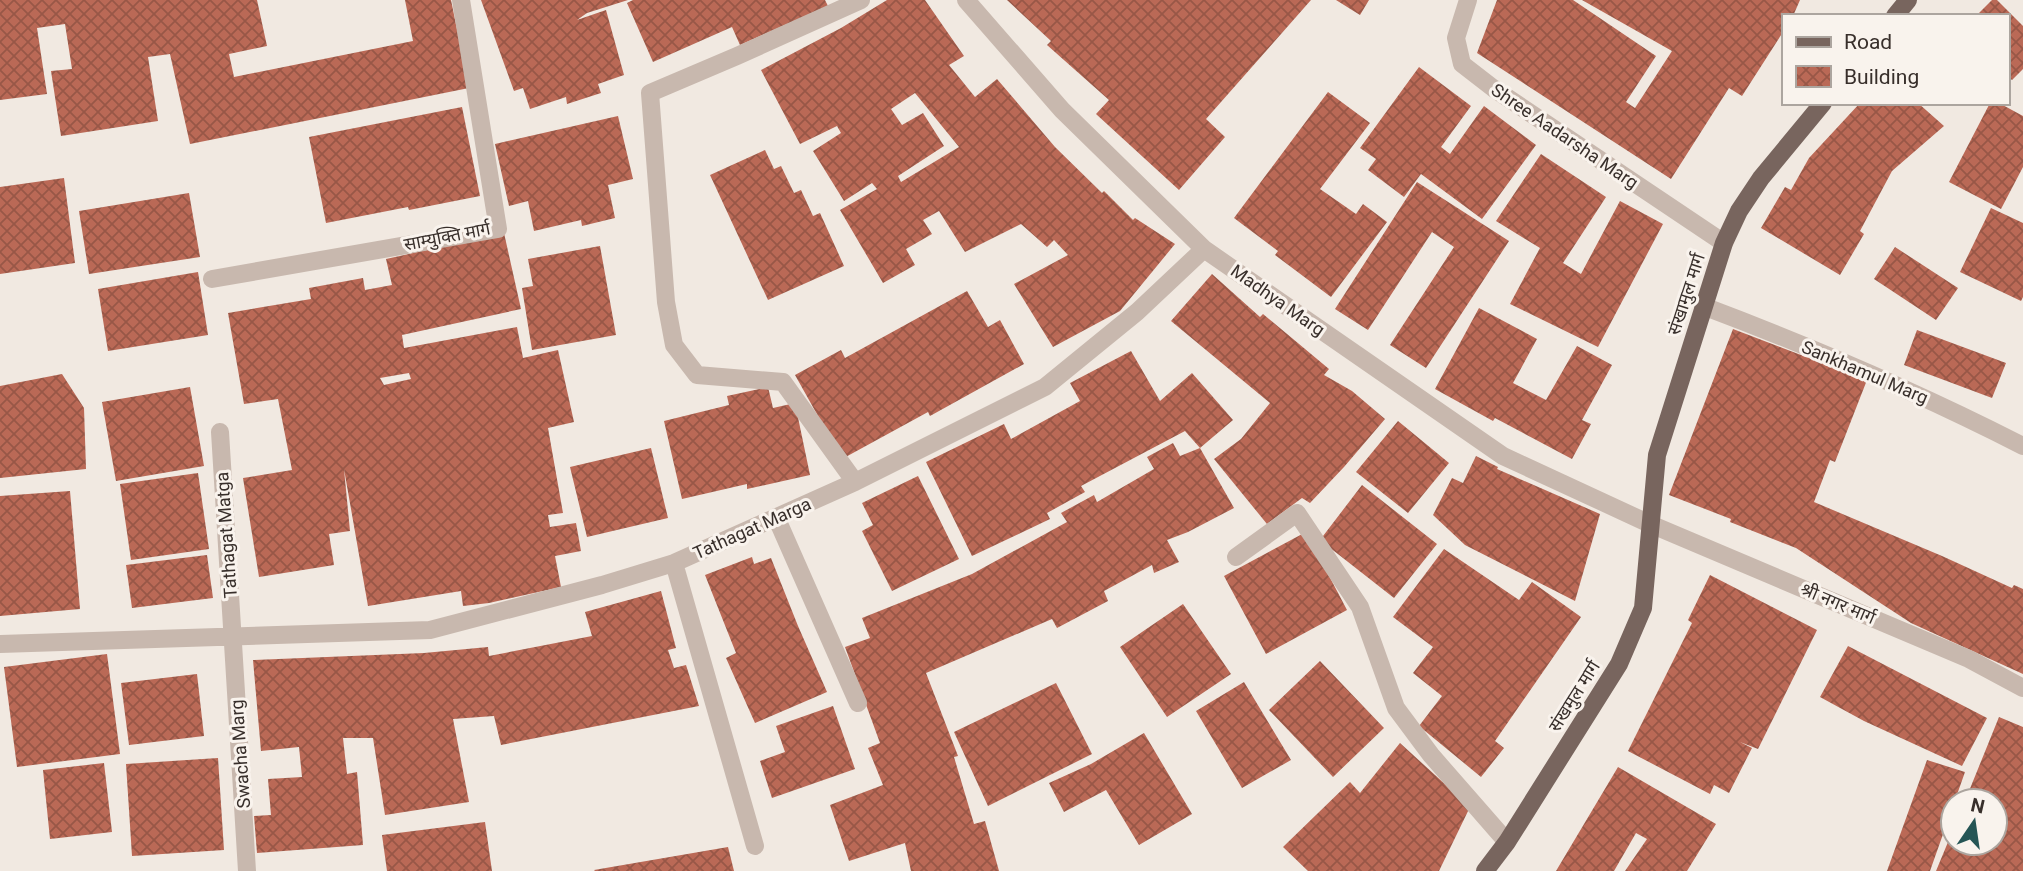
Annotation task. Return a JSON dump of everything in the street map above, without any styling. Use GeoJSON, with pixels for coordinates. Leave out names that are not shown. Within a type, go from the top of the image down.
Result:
{"type":"FeatureCollection","features":[{"type":"Feature","properties":{"kind":"main road"},"geometry":{"type":"LineString","coordinates":[[1897,14],[1908,0]]}},
{"type":"Feature","properties":{"kind":"main road","name":"संखामुल मार्ग"},"geometry":{"type":"LineString","coordinates":[[1650,524],[1657,455],[1724,243],[1739,211],[1761,178],[1821,105]]}},
{"type":"Feature","properties":{"kind":"main road","name":"संखमुल मार्ग"},"geometry":{"type":"LineString","coordinates":[[1485,871],[1507,842],[1619,664],[1643,608],[1650,524]]}},
{"type":"Feature","properties":{"kind":"street","name":"साम्युक्ति मार्ग"},"geometry":{"type":"LineString","coordinates":[[212,279],[498,229],[461,0]]}},
{"type":"Feature","properties":{"kind":"street"},"geometry":{"type":"LineString","coordinates":[[855,482],[783,382],[697,375],[674,345],[666,302],[650,93],[861,0]]}},
{"type":"Feature","properties":{"kind":"street","name":"Madhya Marg"},"geometry":{"type":"LineString","coordinates":[[966,0],[1062,110],[1204,249],[1503,456],[1650,524]]}},
{"type":"Feature","properties":{"kind":"street","name":"Shree Aadarsha Marg"},"geometry":{"type":"LineString","coordinates":[[1468,0],[1456,38],[1462,64],[1493,88],[1724,243]]}},
{"type":"Feature","properties":{"kind":"street","name":"Tathagat Marga"},"geometry":{"type":"LineString","coordinates":[[0,644],[430,630],[601,585],[674,562],[855,482],[1045,387],[1138,312],[1204,249]]}},
{"type":"Feature","properties":{"kind":"street","name":"Sankhamul Marg"},"geometry":{"type":"LineString","coordinates":[[1703,306],[1777,334],[1946,407],[2023,446]]}},
{"type":"Feature","properties":{"kind":"street","name":"Tathagat Matga"},"geometry":{"type":"LineString","coordinates":[[220,432],[232,638]]}},
{"type":"Feature","properties":{"kind":"street"},"geometry":{"type":"LineString","coordinates":[[1236,557],[1297,513],[1360,607],[1396,708],[1431,755],[1507,842]]}},
{"type":"Feature","properties":{"kind":"street"},"geometry":{"type":"LineString","coordinates":[[776,517],[858,704]]}},
{"type":"Feature","properties":{"kind":"street","name":"श्री नगर मार्ग"},"geometry":{"type":"LineString","coordinates":[[1650,524],[1969,659],[2023,688]]}},
{"type":"Feature","properties":{"kind":"street"},"geometry":{"type":"LineString","coordinates":[[674,562],[755,846]]}},
{"type":"Feature","properties":{"kind":"street","name":"Swacha Marg"},"geometry":{"type":"LineString","coordinates":[[232,638],[247,871]]}},
{"type":"Feature","properties":{"kind":"building"},"geometry":{"type":"Polygon","coordinates":[[[0,0],[257,0],[267,46],[229,54],[234,77],[413,41],[405,0],[451,0],[469,88],[190,144],[170,54],[148,57],[158,121],[61,136],[51,71],[72,69],[65,24],[37,28],[47,94],[0,100],[0,0]]]}},
{"type":"Feature","properties":{"kind":"building"},"geometry":{"type":"Polygon","coordinates":[[[481,0],[628,0],[587,13],[577,20],[606,10],[624,75],[598,84],[601,93],[567,104],[566,97],[530,109],[523,88],[514,91],[481,0]]]}},
{"type":"Feature","properties":{"kind":"building"},"geometry":{"type":"Polygon","coordinates":[[[633,0],[825,0],[828,6],[740,45],[732,27],[653,62],[627,3],[633,0]]]}},
{"type":"Feature","properties":{"kind":"building"},"geometry":{"type":"Polygon","coordinates":[[[887,0],[925,0],[964,56],[949,65],[975,97],[997,79],[1055,147],[1102,193],[1104,191],[1133,220],[1135,218],[1175,244],[1120,311],[1053,347],[1014,284],[1068,255],[1054,240],[1047,247],[1021,224],[965,252],[939,211],[923,220],[932,234],[906,249],[915,265],[883,283],[840,210],[877,189],[872,183],[844,201],[813,151],[841,133],[837,126],[800,144],[761,70],[841,28],[887,0]],[[915,93],[891,109],[902,125],[923,113],[944,146],[898,176],[901,182],[959,147],[915,93]]]}},
{"type":"Feature","properties":{"kind":"building"},"geometry":{"type":"Polygon","coordinates":[[[1007,0],[1311,0],[1206,119],[1225,137],[1179,190],[1096,114],[1109,100],[1047,45],[1051,41],[1007,0]]]}},
{"type":"Feature","properties":{"kind":"building"},"geometry":{"type":"Polygon","coordinates":[[[1336,0],[1369,0],[1360,15],[1336,0]]]}},
{"type":"Feature","properties":{"kind":"building"},"geometry":{"type":"Polygon","coordinates":[[[1497,0],[1573,0],[1656,56],[1626,102],[1635,108],[1672,51],[1582,0],[1800,0],[1794,14],[1782,14],[1782,34],[1742,96],[1729,88],[1671,179],[1477,53],[1497,0]]]}},
{"type":"Feature","properties":{"kind":"building"},"geometry":{"type":"Polygon","coordinates":[[[1992,0],[1997,0],[2023,26],[2023,69],[2012,80],[2009,78],[2009,14],[1978,14],[1992,0]]]}},
{"type":"Feature","properties":{"kind":"building"},"geometry":{"type":"Polygon","coordinates":[[[1419,67],[1471,106],[1441,147],[1450,154],[1484,106],[1536,145],[1482,219],[1421,174],[1404,197],[1368,170],[1376,159],[1360,148],[1419,67]]]}},
{"type":"Feature","properties":{"kind":"building"},"geometry":{"type":"Polygon","coordinates":[[[1328,92],[1370,123],[1320,189],[1356,214],[1363,204],[1387,222],[1331,297],[1275,255],[1278,251],[1234,218],[1328,92]]]}},
{"type":"Feature","properties":{"kind":"building"},"geometry":{"type":"Polygon","coordinates":[[[1858,105],[1920,105],[1944,126],[1892,171],[1860,231],[1864,234],[1840,275],[1761,228],[1785,187],[1791,190],[1809,158],[1858,105]]]}},
{"type":"Feature","properties":{"kind":"building"},"geometry":{"type":"Polygon","coordinates":[[[1989,105],[2003,105],[2023,116],[2023,167],[2001,209],[1949,182],[1989,105]]]}},
{"type":"Feature","properties":{"kind":"building"},"geometry":{"type":"Polygon","coordinates":[[[462,107],[480,196],[326,223],[309,137],[462,107]]]}},
{"type":"Feature","properties":{"kind":"building"},"geometry":{"type":"Polygon","coordinates":[[[618,116],[633,179],[608,185],[615,218],[582,226],[581,220],[534,231],[528,201],[509,206],[495,144],[618,116]]]}},
{"type":"Feature","properties":{"kind":"building"},"geometry":{"type":"Polygon","coordinates":[[[765,150],[774,169],[781,166],[794,193],[801,190],[813,216],[820,213],[844,266],[768,300],[710,175],[765,150]]]}},
{"type":"Feature","properties":{"kind":"building"},"geometry":{"type":"Polygon","coordinates":[[[1541,154],[1606,197],[1563,263],[1581,274],[1620,201],[1663,224],[1598,347],[1510,304],[1540,248],[1496,221],[1541,154]]]}},
{"type":"Feature","properties":{"kind":"building"},"geometry":{"type":"Polygon","coordinates":[[[64,178],[75,263],[0,274],[0,187],[64,178]]]}},
{"type":"Feature","properties":{"kind":"building"},"geometry":{"type":"Polygon","coordinates":[[[1417,182],[1509,241],[1426,368],[1390,345],[1454,247],[1432,232],[1368,330],[1335,309],[1417,182]]]}},
{"type":"Feature","properties":{"kind":"building"},"geometry":{"type":"Polygon","coordinates":[[[189,193],[200,257],[89,274],[79,211],[189,193]]]}},
{"type":"Feature","properties":{"kind":"building"},"geometry":{"type":"Polygon","coordinates":[[[1991,208],[2023,223],[2021,301],[1960,272],[1991,208]]]}},
{"type":"Feature","properties":{"kind":"building"},"geometry":{"type":"Polygon","coordinates":[[[504,233],[521,309],[402,335],[404,348],[517,327],[523,358],[558,350],[574,422],[548,428],[563,513],[548,515],[550,527],[576,523],[581,551],[555,556],[561,587],[463,606],[461,591],[368,606],[344,469],[350,531],[329,534],[334,565],[259,577],[243,478],[292,470],[278,399],[244,404],[228,313],[311,299],[309,288],[363,278],[365,290],[392,285],[386,259],[504,233]],[[409,373],[380,378],[384,385],[411,379],[409,373]]]}},
{"type":"Feature","properties":{"kind":"building"},"geometry":{"type":"Polygon","coordinates":[[[600,246],[616,335],[532,350],[522,288],[533,286],[528,259],[600,246]]]}},
{"type":"Feature","properties":{"kind":"building"},"geometry":{"type":"Polygon","coordinates":[[[1895,247],[1958,288],[1936,320],[1874,279],[1895,247]]]}},
{"type":"Feature","properties":{"kind":"building"},"geometry":{"type":"Polygon","coordinates":[[[198,272],[208,335],[108,351],[98,289],[198,272]]]}},
{"type":"Feature","properties":{"kind":"building"},"geometry":{"type":"Polygon","coordinates":[[[1212,274],[1260,317],[1263,314],[1329,369],[1324,375],[1352,391],[1385,419],[1310,503],[1302,498],[1267,524],[1214,459],[1241,439],[1270,403],[1171,321],[1212,274]]]}},
{"type":"Feature","properties":{"kind":"building"},"geometry":{"type":"Polygon","coordinates":[[[967,291],[988,327],[1000,320],[1024,364],[930,416],[928,412],[842,459],[795,375],[841,350],[845,358],[967,291]]]}},
{"type":"Feature","properties":{"kind":"building"},"geometry":{"type":"Polygon","coordinates":[[[1479,308],[1537,339],[1513,383],[1546,400],[1577,346],[1612,365],[1582,420],[1591,424],[1572,459],[1495,418],[1493,421],[1435,389],[1479,308]]]}},
{"type":"Feature","properties":{"kind":"building"},"geometry":{"type":"Polygon","coordinates":[[[1733,329],[1867,380],[1835,462],[1830,460],[1814,502],[2012,588],[2014,585],[2023,589],[2023,674],[1911,623],[1796,548],[1669,495],[1733,329]]]}},
{"type":"Feature","properties":{"kind":"building"},"geometry":{"type":"Polygon","coordinates":[[[1917,330],[2006,363],[1992,398],[1904,365],[1917,330]]]}},
{"type":"Feature","properties":{"kind":"building"},"geometry":{"type":"Polygon","coordinates":[[[1131,351],[1160,401],[1192,373],[1233,420],[1200,448],[1185,431],[1081,486],[1085,492],[1047,513],[1050,519],[972,556],[926,462],[1004,424],[1011,439],[1080,401],[1070,383],[1131,351]]]}},
{"type":"Feature","properties":{"kind":"building"},"geometry":{"type":"Polygon","coordinates":[[[62,374],[84,408],[86,469],[0,478],[0,386],[62,374]]]}},
{"type":"Feature","properties":{"kind":"building"},"geometry":{"type":"Polygon","coordinates":[[[190,387],[204,466],[116,481],[102,402],[190,387]]]}},
{"type":"Feature","properties":{"kind":"building"},"geometry":{"type":"Polygon","coordinates":[[[768,387],[773,408],[795,403],[810,475],[747,489],[747,484],[682,499],[664,421],[729,405],[727,396],[768,387]]]}},
{"type":"Feature","properties":{"kind":"building"},"geometry":{"type":"Polygon","coordinates":[[[1398,421],[1449,463],[1408,513],[1356,472],[1398,421]]]}},
{"type":"Feature","properties":{"kind":"building"},"geometry":{"type":"Polygon","coordinates":[[[1173,443],[1180,456],[1200,448],[1234,508],[1167,540],[1179,562],[1154,573],[1152,565],[1104,591],[1108,601],[1057,628],[1052,619],[926,673],[958,756],[954,757],[974,824],[985,821],[999,871],[911,871],[905,843],[849,861],[830,805],[883,785],[868,748],[880,743],[845,647],[870,638],[862,618],[972,574],[1067,522],[1061,513],[1094,495],[1097,502],[1154,469],[1147,457],[1173,443]]]}},
{"type":"Feature","properties":{"kind":"building"},"geometry":{"type":"Polygon","coordinates":[[[651,448],[668,518],[587,537],[570,467],[651,448]]]}},
{"type":"Feature","properties":{"kind":"building"},"geometry":{"type":"Polygon","coordinates":[[[1476,456],[1498,467],[1497,469],[1600,514],[1575,601],[1465,545],[1433,515],[1452,478],[1463,483],[1476,456]]]}},
{"type":"Feature","properties":{"kind":"building"},"geometry":{"type":"Polygon","coordinates":[[[198,473],[209,549],[131,560],[120,484],[198,473]]]}},
{"type":"Feature","properties":{"kind":"building"},"geometry":{"type":"Polygon","coordinates":[[[918,476],[959,559],[892,591],[862,531],[873,525],[862,503],[918,476]]]}},
{"type":"Feature","properties":{"kind":"building"},"geometry":{"type":"Polygon","coordinates":[[[1362,485],[1437,544],[1394,598],[1320,540],[1362,485]]]}},
{"type":"Feature","properties":{"kind":"building"},"geometry":{"type":"Polygon","coordinates":[[[70,491],[80,609],[0,616],[0,496],[70,491]]]}},
{"type":"Feature","properties":{"kind":"building"},"geometry":{"type":"Polygon","coordinates":[[[1306,532],[1347,610],[1266,654],[1224,576],[1306,532]]]}},
{"type":"Feature","properties":{"kind":"building"},"geometry":{"type":"Polygon","coordinates":[[[1444,549],[1519,600],[1532,582],[1581,617],[1495,741],[1504,748],[1481,777],[1419,726],[1442,696],[1413,673],[1433,647],[1393,617],[1444,549]]]}},
{"type":"Feature","properties":{"kind":"building"},"geometry":{"type":"Polygon","coordinates":[[[207,555],[213,598],[132,608],[126,565],[207,555]]]}},
{"type":"Feature","properties":{"kind":"building"},"geometry":{"type":"Polygon","coordinates":[[[752,557],[754,564],[771,558],[827,692],[755,723],[726,658],[736,653],[705,575],[752,557]]]}},
{"type":"Feature","properties":{"kind":"building"},"geometry":{"type":"Polygon","coordinates":[[[1710,575],[1817,630],[1758,749],[1740,742],[1752,748],[1729,793],[1714,785],[1710,794],[1628,751],[1692,623],[1688,620],[1710,575]]]}},
{"type":"Feature","properties":{"kind":"building"},"geometry":{"type":"Polygon","coordinates":[[[661,591],[676,648],[668,650],[674,668],[686,665],[699,706],[501,745],[494,716],[453,719],[469,802],[385,815],[373,738],[343,738],[347,774],[357,772],[363,845],[257,853],[254,816],[271,815],[268,779],[302,777],[299,747],[261,751],[253,660],[424,653],[488,647],[489,656],[592,636],[585,612],[661,591]]]}},
{"type":"Feature","properties":{"kind":"building"},"geometry":{"type":"Polygon","coordinates":[[[1183,604],[1231,674],[1167,717],[1120,647],[1183,604]]]}},
{"type":"Feature","properties":{"kind":"building"},"geometry":{"type":"Polygon","coordinates":[[[1848,646],[1987,718],[1962,766],[1864,721],[1820,697],[1848,646]]]}},
{"type":"Feature","properties":{"kind":"building"},"geometry":{"type":"Polygon","coordinates":[[[107,654],[120,754],[17,767],[4,667],[107,654]]]}},
{"type":"Feature","properties":{"kind":"building"},"geometry":{"type":"Polygon","coordinates":[[[1320,661],[1384,728],[1333,777],[1269,710],[1320,661]]]}},
{"type":"Feature","properties":{"kind":"building"},"geometry":{"type":"Polygon","coordinates":[[[197,674],[204,736],[129,745],[121,683],[197,674]]]}},
{"type":"Feature","properties":{"kind":"building"},"geometry":{"type":"Polygon","coordinates":[[[1244,682],[1291,760],[1242,788],[1196,711],[1244,682]]]}},
{"type":"Feature","properties":{"kind":"building"},"geometry":{"type":"Polygon","coordinates":[[[1056,683],[1092,754],[988,806],[954,732],[1056,683]]]}},
{"type":"Feature","properties":{"kind":"building"},"geometry":{"type":"Polygon","coordinates":[[[833,706],[855,769],[772,798],[760,761],[785,752],[776,726],[833,706]]]}},
{"type":"Feature","properties":{"kind":"building"},"geometry":{"type":"Polygon","coordinates":[[[1999,717],[2023,727],[2023,871],[1936,871],[1942,857],[2009,857],[2009,787],[1971,787],[1999,717]]]}},
{"type":"Feature","properties":{"kind":"building"},"geometry":{"type":"Polygon","coordinates":[[[1144,733],[1192,814],[1139,845],[1106,790],[1064,812],[1049,783],[1091,764],[1144,733]]]}},
{"type":"Feature","properties":{"kind":"building"},"geometry":{"type":"Polygon","coordinates":[[[1400,743],[1470,807],[1439,871],[1308,871],[1283,847],[1350,782],[1360,793],[1400,743]]]}},
{"type":"Feature","properties":{"kind":"building"},"geometry":{"type":"Polygon","coordinates":[[[218,758],[224,850],[132,856],[126,764],[218,758]]]}},
{"type":"Feature","properties":{"kind":"building"},"geometry":{"type":"Polygon","coordinates":[[[1927,760],[1965,772],[1960,787],[1939,787],[1939,846],[1930,871],[1887,871],[1927,760]]]}},
{"type":"Feature","properties":{"kind":"building"},"geometry":{"type":"Polygon","coordinates":[[[104,763],[112,832],[50,839],[43,770],[104,763]]]}},
{"type":"Feature","properties":{"kind":"building"},"geometry":{"type":"Polygon","coordinates":[[[1618,767],[1716,824],[1687,871],[1625,871],[1647,839],[1636,833],[1614,871],[1556,871],[1618,767]]]}},
{"type":"Feature","properties":{"kind":"building"},"geometry":{"type":"Polygon","coordinates":[[[485,822],[492,871],[387,871],[382,835],[485,822]]]}},
{"type":"Feature","properties":{"kind":"building"},"geometry":{"type":"Polygon","coordinates":[[[728,847],[734,871],[594,870],[728,847]]]}}]}
